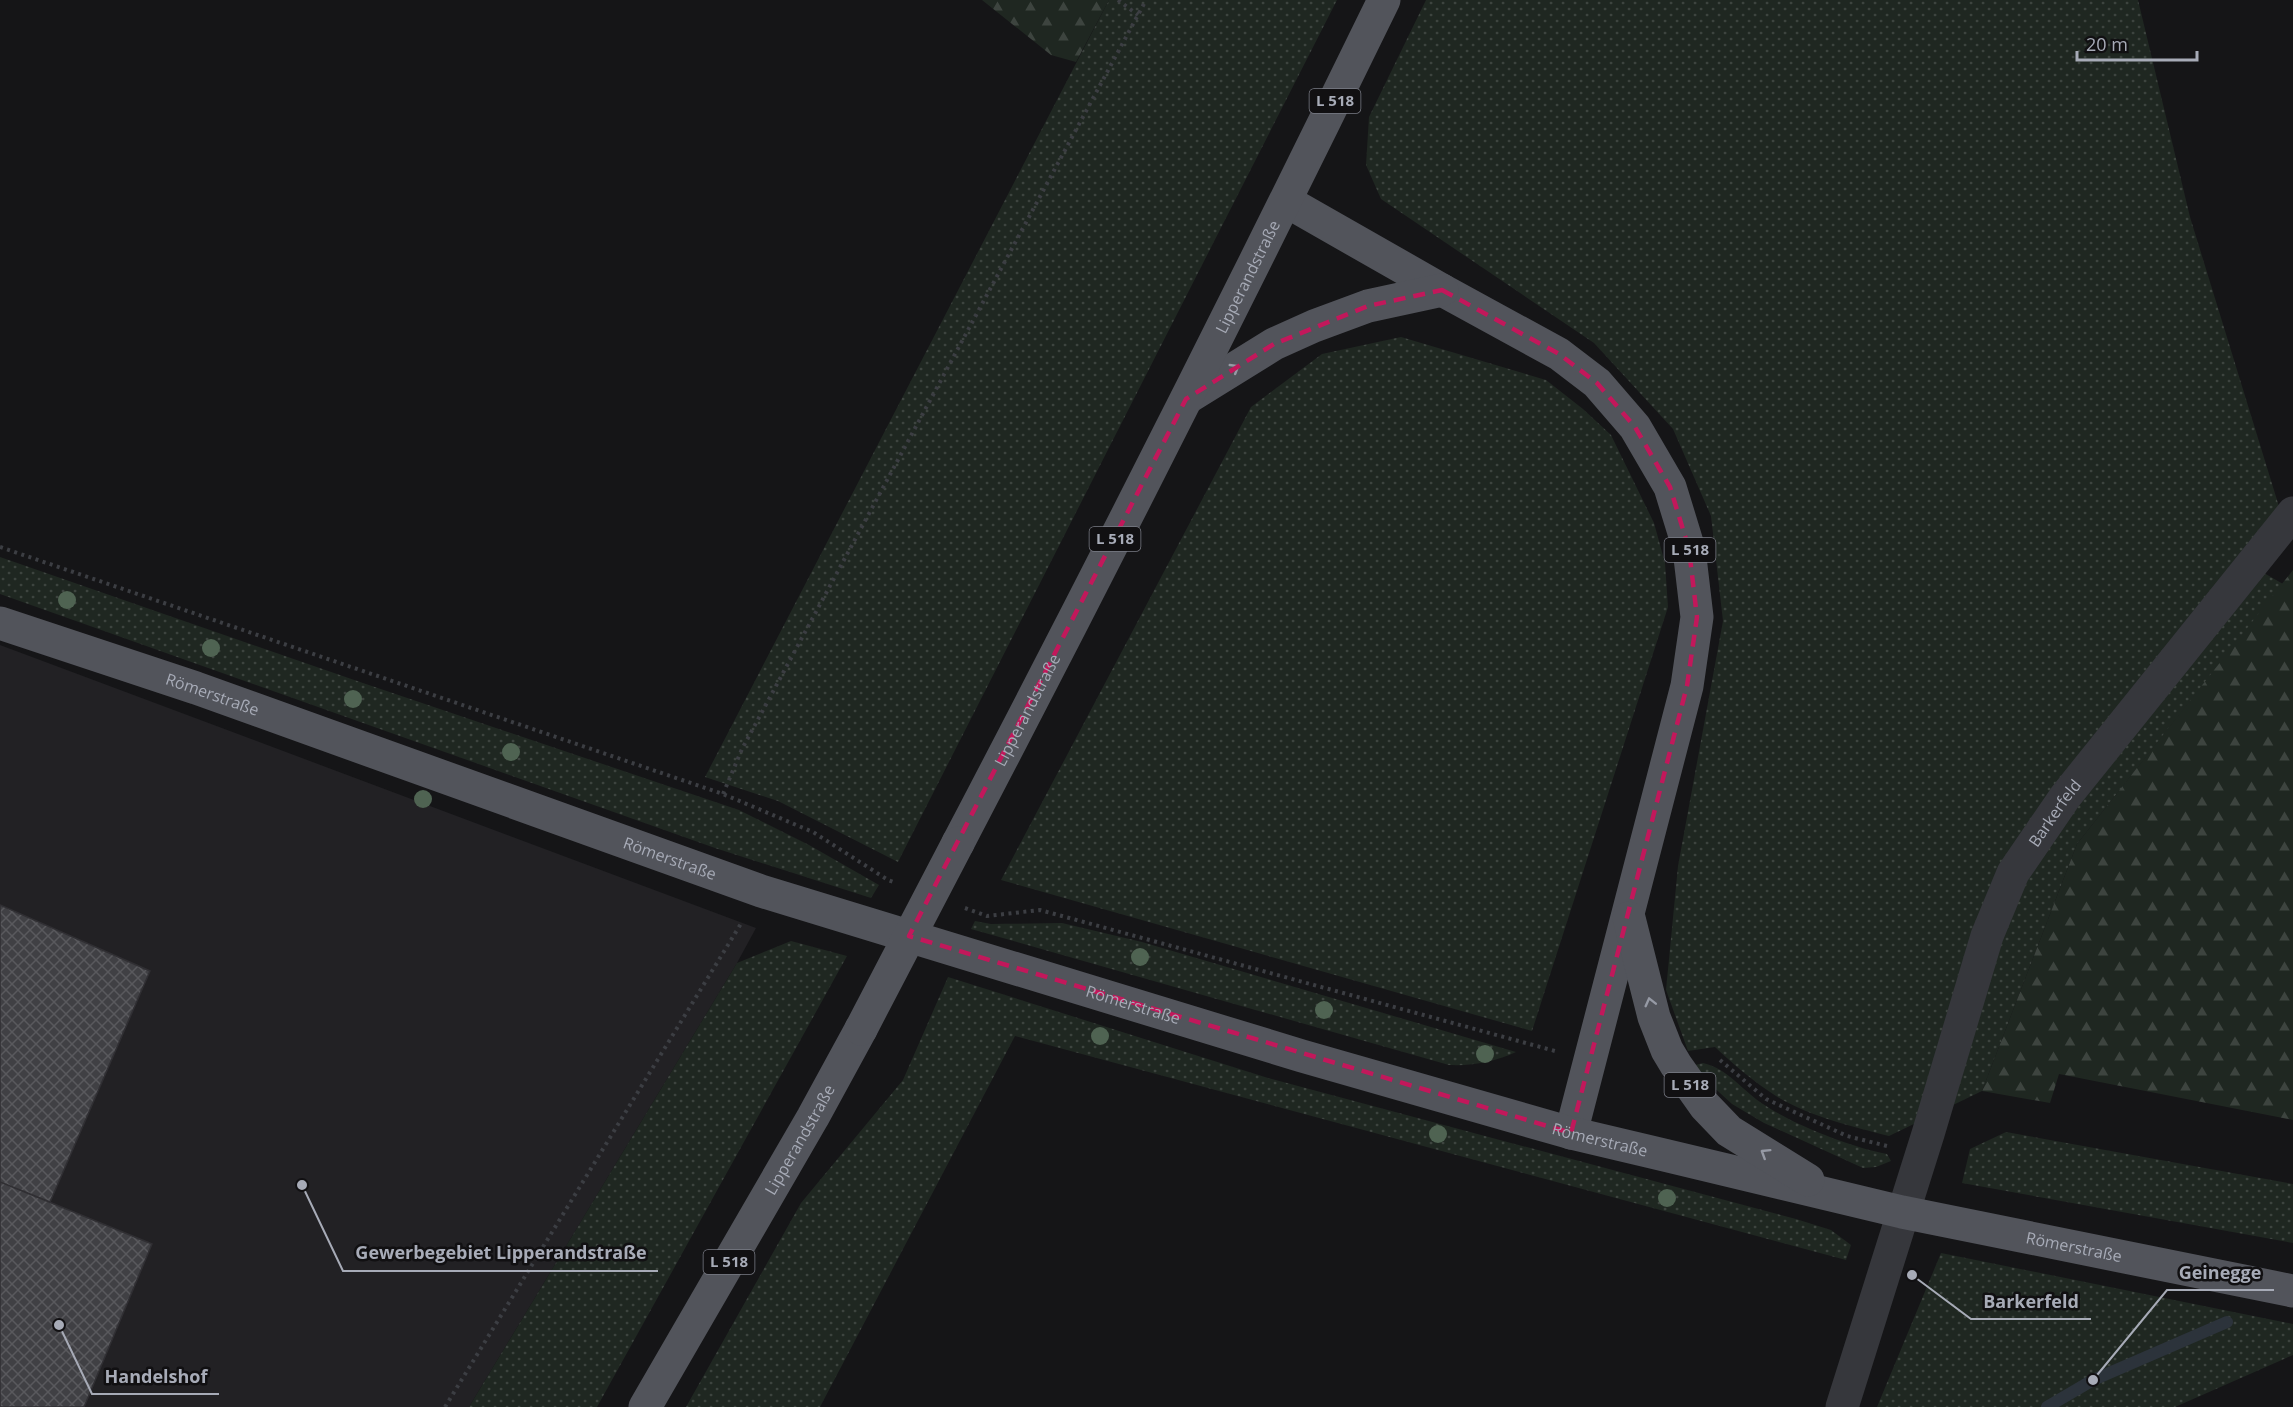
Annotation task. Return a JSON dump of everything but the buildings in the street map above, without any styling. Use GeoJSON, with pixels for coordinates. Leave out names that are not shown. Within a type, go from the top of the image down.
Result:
{"type":"FeatureCollection","features":[{"type":"Feature","properties":{"kind":"main road","name":"Lipperandstraße"},"geometry":{"type":"LineString","coordinates":[[645,1407],[813,1118],[861,1029],[1186,399],[1384,0]]}},
{"type":"Feature","properties":{"kind":"main road","name":"L 518"},"geometry":{"type":"LineString","coordinates":[[1286,201],[1442,291],[1559,354],[1597,383],[1635,427],[1670,488],[1689,549],[1696,617],[1687,686],[1571,1133]]}},
{"type":"Feature","properties":{"kind":"main road"},"geometry":{"type":"LineString","coordinates":[[1186,399],[1274,344],[1314,326],[1368,306],[1442,291]]}},
{"type":"Feature","properties":{"kind":"main road","name":"Römerstraße"},"geometry":{"type":"LineString","coordinates":[[0,623],[196,688],[761,891],[1268,1046],[1571,1133],[1902,1212],[2293,1291]]}},
{"type":"Feature","properties":{"kind":"main road","name":"L 518"},"geometry":{"type":"LineString","coordinates":[[1628,916],[1654,1017],[1667,1050],[1694,1089],[1729,1131],[1833,1195]]}},
{"type":"Feature","properties":{"kind":"street","name":"Barkerfeld"},"geometry":{"type":"LineString","coordinates":[[1842,1407],[1928,1134],[1987,936],[2013,873],[2065,797],[2293,513]]}},
{"type":"Feature","properties":{"kind":"path"},"geometry":{"type":"LineString","coordinates":[[1118,0],[1138,15]]}},
{"type":"Feature","properties":{"kind":"path"},"geometry":{"type":"LineString","coordinates":[[723,794],[742,749],[1146,0]]}},
{"type":"Feature","properties":{"kind":"path"},"geometry":{"type":"LineString","coordinates":[[445,1407],[761,891]]}},
{"type":"Feature","properties":{"kind":"highlighted area"},"geometry":{"type":"Polygon","coordinates":[[[1442,290],[1559,354],[1597,383],[1635,427],[1670,487],[1689,549],[1697,617],[1687,686],[1571,1133],[909,936],[1186,399],[1274,344],[1368,306],[1442,290]]]}},
{"type":"Feature","properties":{"kind":"shaded area"},"geometry":{"type":"Polygon","coordinates":[[[0,645],[756,928],[469,1407],[0,1407],[0,645]]]}},
{"type":"Feature","properties":{"kind":"green space"},"geometry":{"type":"Polygon","coordinates":[[[982,0],[1109,0],[1076,62],[1051,55],[982,0]]]}},
{"type":"Feature","properties":{"kind":"green space"},"geometry":{"type":"Polygon","coordinates":[[[1109,0],[1337,0],[898,862],[778,801],[705,777],[1109,0]]]}},
{"type":"Feature","properties":{"kind":"green space"},"geometry":{"type":"Polygon","coordinates":[[[1426,0],[2138,0],[2190,217],[2281,513],[2257,569],[2283,584],[2077,844],[1982,1091],[1889,1136],[1831,1120],[1789,1103],[1752,1079],[1715,1047],[1688,1051],[1666,990],[1678,866],[1723,621],[1711,516],[1673,429],[1594,343],[1381,199],[1366,165],[1369,117],[1426,0]]]}},
{"type":"Feature","properties":{"kind":"green space"},"geometry":{"type":"Polygon","coordinates":[[[1401,337],[1546,380],[1583,409],[1611,435],[1654,523],[1665,563],[1668,607],[1532,1031],[1001,880],[1251,407],[1322,354],[1401,337]]]}},
{"type":"Feature","properties":{"kind":"green space"},"geometry":{"type":"Polygon","coordinates":[[[0,557],[739,810],[809,845],[879,885],[871,898],[715,848],[0,594],[0,557]]]}},
{"type":"Feature","properties":{"kind":"green space"},"geometry":{"type":"Polygon","coordinates":[[[2293,570],[2293,1120],[2059,1074],[2050,1103],[1982,1091],[2077,844],[2293,570]]]}},
{"type":"Feature","properties":{"kind":"green space"},"geometry":{"type":"Polygon","coordinates":[[[975,921],[991,924],[1062,923],[1142,942],[1516,1052],[1484,1063],[1449,1065],[971,929],[975,921]]]}},
{"type":"Feature","properties":{"kind":"green space"},"geometry":{"type":"Polygon","coordinates":[[[791,941],[847,956],[597,1407],[469,1407],[737,963],[791,941]]]}},
{"type":"Feature","properties":{"kind":"green space"},"geometry":{"type":"Polygon","coordinates":[[[948,977],[1268,1078],[1796,1219],[1831,1230],[1851,1245],[1846,1260],[1015,1036],[820,1407],[686,1407],[801,1203],[903,1080],[948,977]]]}},
{"type":"Feature","properties":{"kind":"green space"},"geometry":{"type":"Polygon","coordinates":[[[1703,1063],[1720,1070],[1763,1104],[1790,1120],[1840,1141],[1887,1154],[1891,1161],[1876,1167],[1863,1168],[1764,1123],[1732,1104],[1709,1083],[1695,1065],[1703,1063]]]}},
{"type":"Feature","properties":{"kind":"green space"},"geometry":{"type":"Polygon","coordinates":[[[2006,1132],[2293,1184],[2293,1243],[1962,1183],[1970,1149],[2006,1132]]]}},
{"type":"Feature","properties":{"kind":"green space"},"geometry":{"type":"Polygon","coordinates":[[[1941,1253],[2293,1324],[2293,1355],[2175,1407],[1877,1407],[1941,1253]]]}},
{"type":"Feature","properties":{"kind":"waterway"},"geometry":{"type":"LineString","coordinates":[[2047,1407],[2093,1380],[2227,1322]]}},
{"type":"Feature","properties":{"kind":"place","name":"Gewerbegebiet Lipperandstraße"},"geometry":{"type":"Point","coordinates":[302,1185]}},
{"type":"Feature","properties":{"kind":"place","name":"Barkerfeld"},"geometry":{"type":"Point","coordinates":[1912,1275]}},
{"type":"Feature","properties":{"kind":"place","name":"Handelshof"},"geometry":{"type":"Point","coordinates":[59,1325]}},
{"type":"Feature","properties":{"kind":"place","name":"Geinegge"},"geometry":{"type":"Point","coordinates":[2093,1380]}}]}
